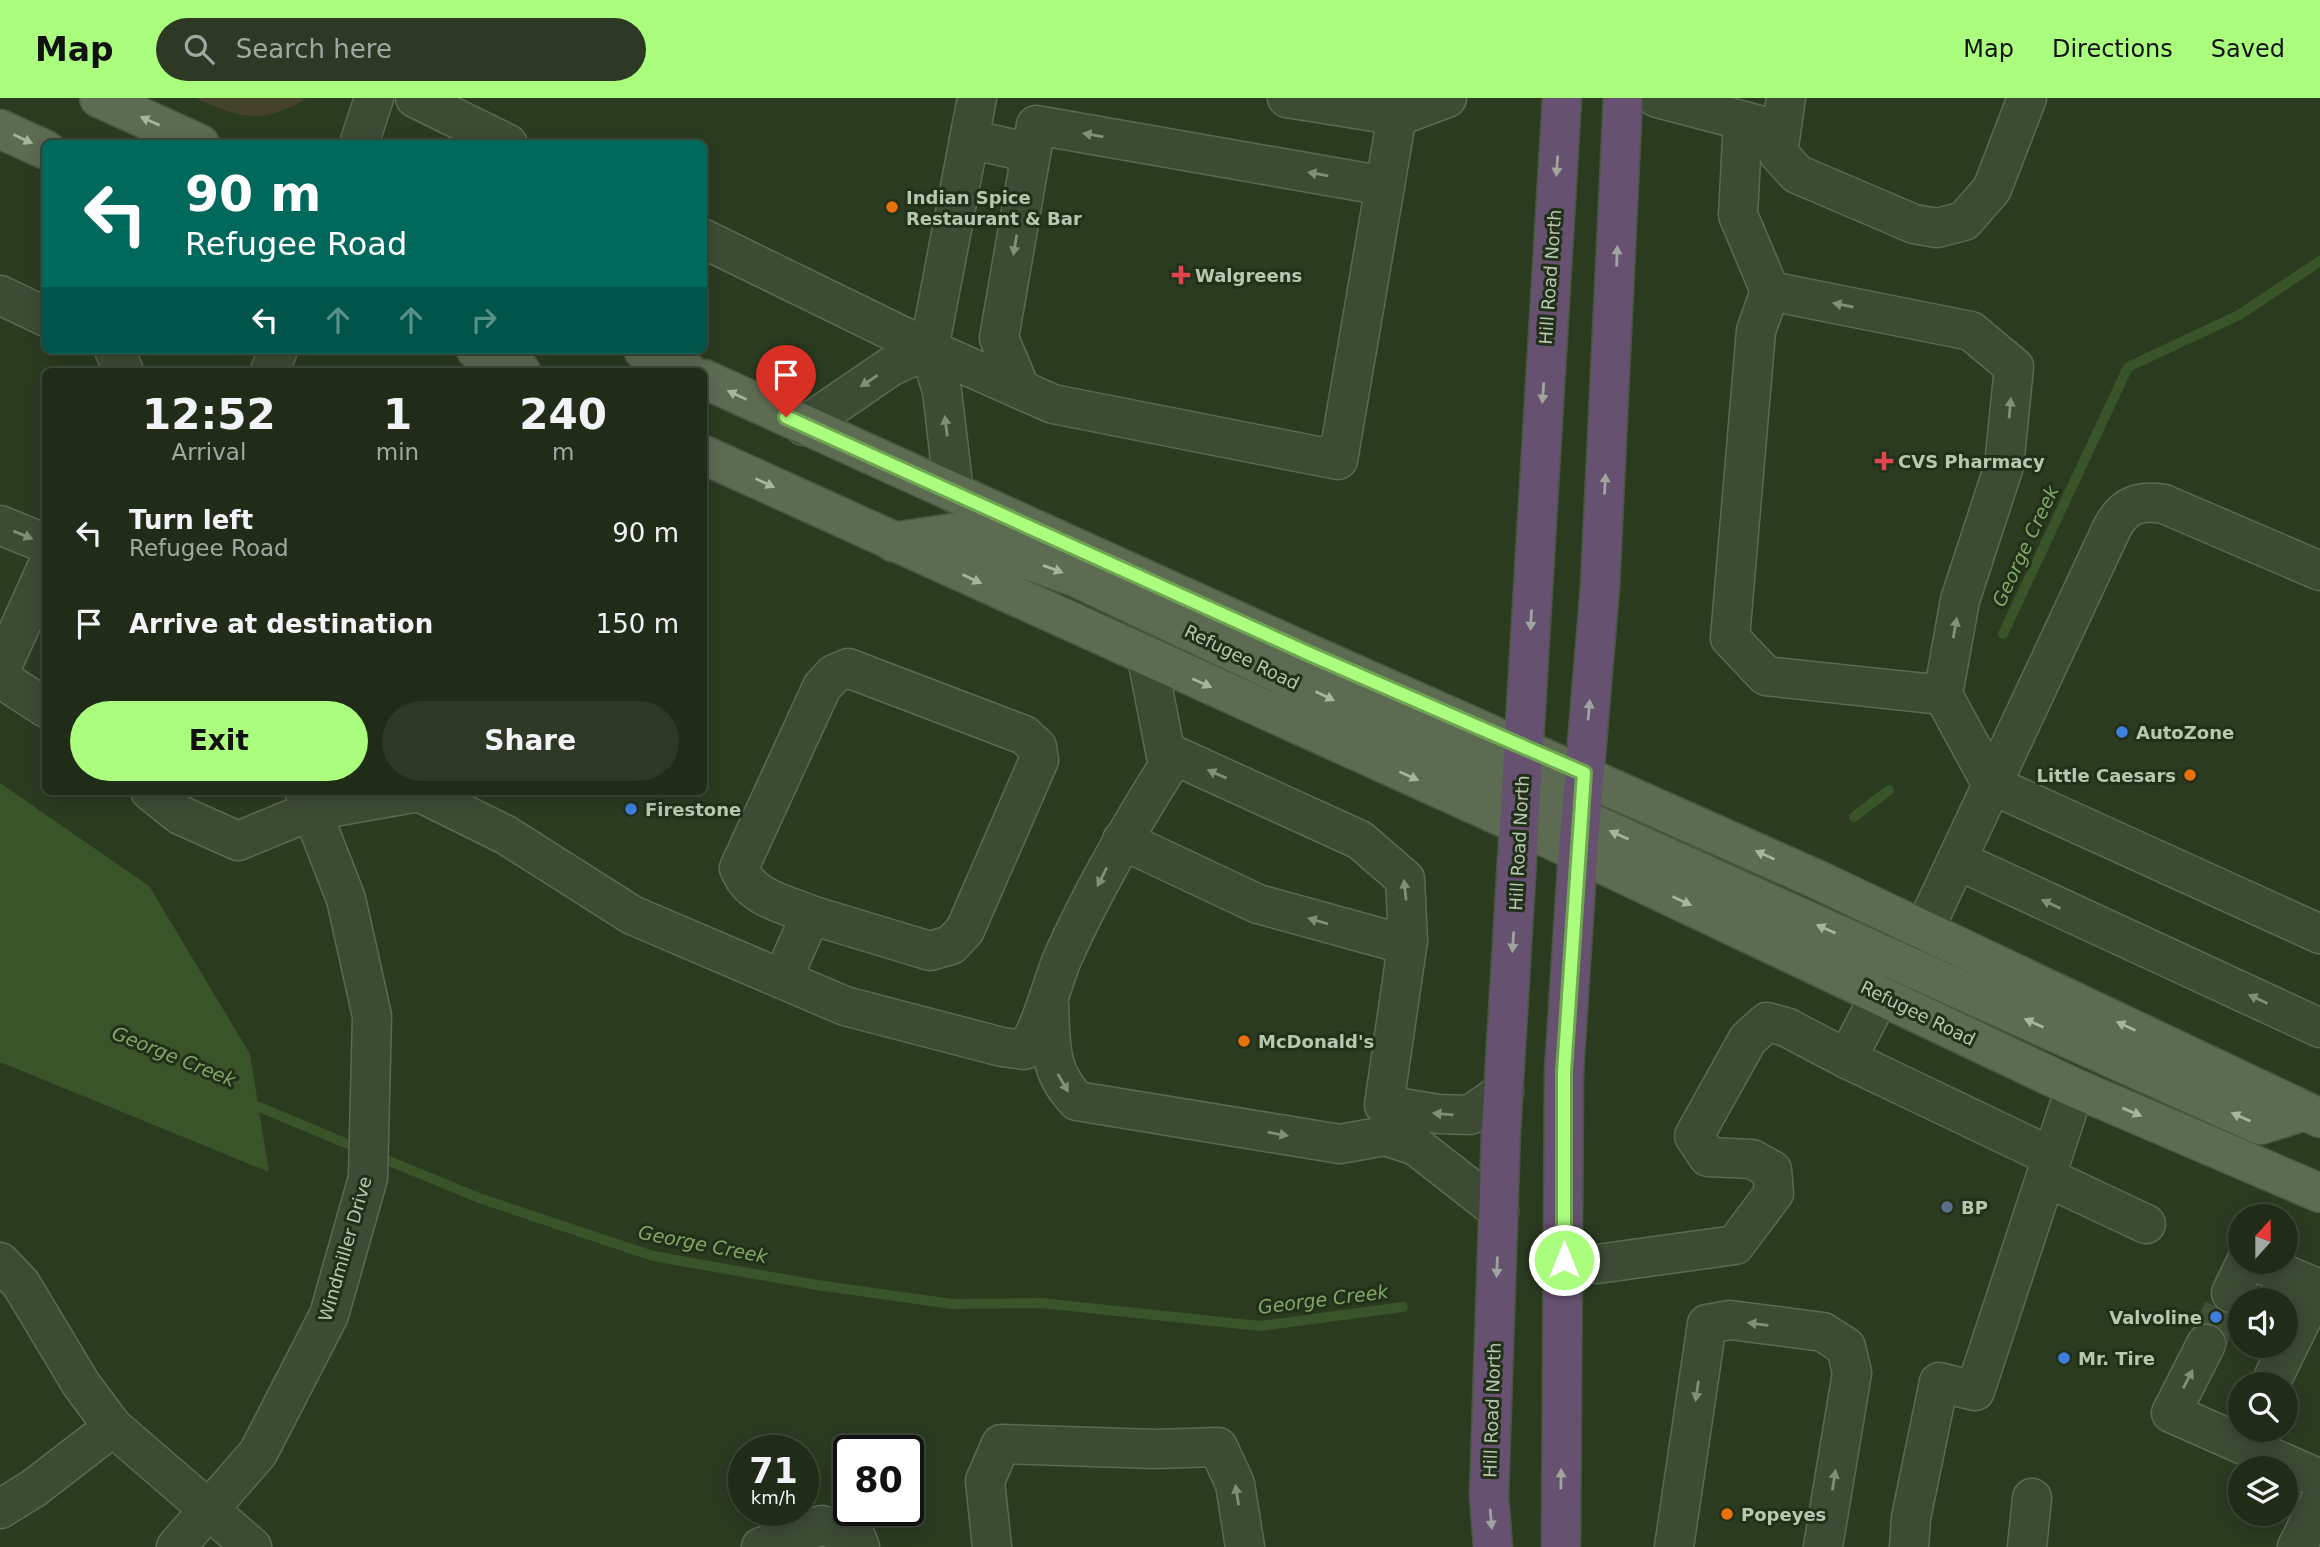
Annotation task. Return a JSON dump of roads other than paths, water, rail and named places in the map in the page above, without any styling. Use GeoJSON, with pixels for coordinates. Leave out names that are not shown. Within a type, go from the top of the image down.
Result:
{"type":"FeatureCollection","features":[{"type":"Feature","properties":{"kind":"highway","name":"Hill Road North"},"geometry":{"type":"LineString","coordinates":[[1561,1547],[1564,1072],[1558,834],[1522,786],[1562,98]]}},
{"type":"Feature","properties":{"kind":"highway","name":"Hill Road North"},"geometry":{"type":"LineString","coordinates":[[1493,1547],[1489,1496],[1504,1091],[1572,768],[1600,587],[1623,98]]}},
{"type":"Feature","properties":{"kind":"main road"},"geometry":{"type":"LineString","coordinates":[[99,98],[191,140]]}},
{"type":"Feature","properties":{"kind":"main road"},"geometry":{"type":"LineString","coordinates":[[0,129],[42,148]]}},
{"type":"Feature","properties":{"kind":"main road"},"geometry":{"type":"LineString","coordinates":[[485,354],[515,368]]}},
{"type":"Feature","properties":{"kind":"main road"},"geometry":{"type":"LineString","coordinates":[[651,354],[681,368]]}},
{"type":"Feature","properties":{"kind":"main road","name":"Refugee Road"},"geometry":{"type":"LineString","coordinates":[[707,380],[954,494],[1572,768],[1924,930],[2313,1115]]}},
{"type":"Feature","properties":{"kind":"main road","name":"Refugee Road"},"geometry":{"type":"LineString","coordinates":[[707,456],[1147,658],[1558,834],[2260,1125],[2313,1115]]}},
{"type":"Feature","properties":{"kind":"main road","name":"Refugee Road"},"geometry":{"type":"LineString","coordinates":[[893,542],[953,533],[1075,577],[1401,733],[1522,786],[1556,788],[1576,781],[1572,768]]}},
{"type":"Feature","properties":{"kind":"main road","name":"Refugee Road"},"geometry":{"type":"LineString","coordinates":[[1558,834],[1880,995],[2075,1088],[2320,1193]]}},
{"type":"Feature","properties":{"kind":"street"},"geometry":{"type":"LineString","coordinates":[[360,140],[374,98]]}},
{"type":"Feature","properties":{"kind":"street"},"geometry":{"type":"LineString","coordinates":[[415,98],[500,140]]}},
{"type":"Feature","properties":{"kind":"street"},"geometry":{"type":"LineString","coordinates":[[954,494],[942,391],[929,349],[977,98]]}},
{"type":"Feature","properties":{"kind":"street"},"geometry":{"type":"LineString","coordinates":[[1287,98],[1399,107],[1447,98]]}},
{"type":"Feature","properties":{"kind":"street"},"geometry":{"type":"LineString","coordinates":[[1680,101],[1743,121],[1783,115],[1778,153],[1797,174],[1914,224],[1937,228],[1964,221],[1992,190],[2027,98]]}},
{"type":"Feature","properties":{"kind":"street"},"geometry":{"type":"LineString","coordinates":[[707,240],[929,349],[1053,404],[1338,460],[1399,107]]}},
{"type":"Feature","properties":{"kind":"street"},"geometry":{"type":"LineString","coordinates":[[1743,121],[1738,215],[1770,291],[1756,331],[1730,638],[1766,676],[1942,695]]}},
{"type":"Feature","properties":{"kind":"street"},"geometry":{"type":"LineString","coordinates":[[1020,388],[999,338],[1036,125],[1385,186]]}},
{"type":"Feature","properties":{"kind":"street"},"geometry":{"type":"LineString","coordinates":[[969,139],[1031,153]]}},
{"type":"Feature","properties":{"kind":"street"},"geometry":{"type":"LineString","coordinates":[[1770,291],[1971,331],[2014,368],[2004,466],[1960,600],[1942,695],[1992,785],[2320,934]]}},
{"type":"Feature","properties":{"kind":"street"},"geometry":{"type":"LineString","coordinates":[[0,295],[42,315]]}},
{"type":"Feature","properties":{"kind":"street"},"geometry":{"type":"LineString","coordinates":[[804,426],[890,367],[929,349]]}},
{"type":"Feature","properties":{"kind":"street"},"geometry":{"type":"LineString","coordinates":[[1924,930],[2112,528],[2125,509],[2144,501],[2164,504],[2320,571]]}},
{"type":"Feature","properties":{"kind":"street"},"geometry":{"type":"LineString","coordinates":[[0,525],[42,542]]}},
{"type":"Feature","properties":{"kind":"street"},"geometry":{"type":"LineString","coordinates":[[0,671],[42,578]]}},
{"type":"Feature","properties":{"kind":"street"},"geometry":{"type":"LineString","coordinates":[[426,795],[506,835],[632,915],[845,1006],[1002,1047],[1024,1049],[1034,1039],[1049,993],[1080,921],[1122,840],[1168,766],[1147,658]]}},
{"type":"Feature","properties":{"kind":"street"},"geometry":{"type":"LineString","coordinates":[[848,668],[1024,735],[1037,747],[1039,760],[965,930],[951,945],[930,951],[811,915],[758,893],[743,880],[739,869],[822,687],[834,674],[848,668]]}},
{"type":"Feature","properties":{"kind":"street"},"geometry":{"type":"LineString","coordinates":[[0,678],[42,705]]}},
{"type":"Feature","properties":{"kind":"street"},"geometry":{"type":"LineString","coordinates":[[1167,752],[1360,840],[1405,879],[1407,945],[1384,1105],[1439,1114],[1470,1115],[1504,1091]]}},
{"type":"Feature","properties":{"kind":"street"},"geometry":{"type":"LineString","coordinates":[[155,795],[180,815],[239,841],[308,801],[383,795]]}},
{"type":"Feature","properties":{"kind":"street","name":"Windmiller Drive"},"geometry":{"type":"LineString","coordinates":[[176,1547],[258,1452],[329,1315],[368,1178],[372,1016],[346,899],[308,801]]}},
{"type":"Feature","properties":{"kind":"street"},"geometry":{"type":"LineString","coordinates":[[1122,840],[1258,904],[1407,945]]}},
{"type":"Feature","properties":{"kind":"street"},"geometry":{"type":"LineString","coordinates":[[1957,860],[2320,1028]]}},
{"type":"Feature","properties":{"kind":"street"},"geometry":{"type":"LineString","coordinates":[[782,979],[811,915]]}},
{"type":"Feature","properties":{"kind":"street"},"geometry":{"type":"LineString","coordinates":[[1049,993],[1051,1045],[1060,1083],[1077,1101],[1340,1144],[1385,1136],[1416,1146],[1499,1211]]}},
{"type":"Feature","properties":{"kind":"street"},"geometry":{"type":"LineString","coordinates":[[1847,1059],[1880,995]]}},
{"type":"Feature","properties":{"kind":"street"},"geometry":{"type":"LineString","coordinates":[[1564,1260],[1597,1264],[1735,1245],[1774,1193],[1772,1170],[1752,1159],[1708,1157],[1693,1136],[1748,1039],[1767,1022],[1786,1027],[1847,1059],[2049,1167],[2146,1224]]}},
{"type":"Feature","properties":{"kind":"street"},"geometry":{"type":"LineString","coordinates":[[1909,1547],[1911,1518],[1939,1382],[1975,1391],[2075,1088]]}},
{"type":"Feature","properties":{"kind":"street"},"geometry":{"type":"LineString","coordinates":[[0,1262],[21,1284],[81,1384],[113,1427],[207,1511],[252,1547]]}},
{"type":"Feature","properties":{"kind":"street"},"geometry":{"type":"LineString","coordinates":[[2276,1372],[2317,1288],[2284,1274]]}},
{"type":"Feature","properties":{"kind":"street"},"geometry":{"type":"LineString","coordinates":[[1674,1547],[1707,1324],[1730,1320],[1822,1332],[1846,1347],[1852,1373],[1823,1547]]}},
{"type":"Feature","properties":{"kind":"street"},"geometry":{"type":"LineString","coordinates":[[2206,1344],[2171,1413],[2228,1432]]}},
{"type":"Feature","properties":{"kind":"street"},"geometry":{"type":"LineString","coordinates":[[0,1509],[34,1488],[113,1427]]}},
{"type":"Feature","properties":{"kind":"street"},"geometry":{"type":"LineString","coordinates":[[2252,1442],[2320,1479]]}},
{"type":"Feature","properties":{"kind":"street"},"geometry":{"type":"LineString","coordinates":[[992,1547],[985,1481],[1001,1444],[1156,1449],[1218,1447],[1235,1483],[1245,1547]]}},
{"type":"Feature","properties":{"kind":"street"},"geometry":{"type":"LineString","coordinates":[[2027,1547],[2032,1498]]}},
{"type":"Feature","properties":{"kind":"street"},"geometry":{"type":"LineString","coordinates":[[2297,1547],[2320,1502]]}},
{"type":"Feature","properties":{"kind":"street"},"geometry":{"type":"LineString","coordinates":[[761,1547],[822,1525],[856,1537],[860,1547]]}},
{"type":"Feature","properties":{"kind":"water"},"geometry":{"type":"Polygon","coordinates":[[[0,783],[149,886],[250,1054],[269,1172],[0,1062],[0,783]]]}},
{"type":"Feature","properties":{"kind":"waterway","name":"George Creek"},"geometry":{"type":"LineString","coordinates":[[2003,634],[2128,367],[2239,315],[2320,261]]}},
{"type":"Feature","properties":{"kind":"waterway","name":"George Creek"},"geometry":{"type":"LineString","coordinates":[[1854,817],[1889,790]]}},
{"type":"Feature","properties":{"kind":"waterway","name":"George Creek"},"geometry":{"type":"LineString","coordinates":[[247,1102],[362,1150]]}},
{"type":"Feature","properties":{"kind":"waterway","name":"George Creek"},"geometry":{"type":"LineString","coordinates":[[377,1156],[479,1198],[653,1256],[817,1285],[952,1304],[1041,1303],[1260,1326],[1403,1307]]}},
{"type":"Feature","properties":{"kind":"tunnel"},"geometry":{"type":"LineString","coordinates":[[2206,1344],[2228,1299]]}},
{"type":"Feature","properties":{"kind":"place","name":"Indian Spice Restaurant & Bar"},"geometry":{"type":"Point","coordinates":[892,207]}},
{"type":"Feature","properties":{"kind":"place","name":"Walgreens"},"geometry":{"type":"Point","coordinates":[1181,275]}},
{"type":"Feature","properties":{"kind":"place","name":"CVS Pharmacy"},"geometry":{"type":"Point","coordinates":[1884,461]}},
{"type":"Feature","properties":{"kind":"place","name":"AutoZone"},"geometry":{"type":"Point","coordinates":[2122,732]}},
{"type":"Feature","properties":{"kind":"place","name":"Little Caesars"},"geometry":{"type":"Point","coordinates":[2190,775]}},
{"type":"Feature","properties":{"kind":"place","name":"Firestone"},"geometry":{"type":"Point","coordinates":[631,809]}},
{"type":"Feature","properties":{"kind":"place","name":"McDonald's"},"geometry":{"type":"Point","coordinates":[1244,1041]}},
{"type":"Feature","properties":{"kind":"place","name":"BP"},"geometry":{"type":"Point","coordinates":[1947,1207]}},
{"type":"Feature","properties":{"kind":"place","name":"Valvoline"},"geometry":{"type":"Point","coordinates":[2216,1317]}},
{"type":"Feature","properties":{"kind":"place","name":"Mr. Tire"},"geometry":{"type":"Point","coordinates":[2064,1358]}},
{"type":"Feature","properties":{"kind":"place","name":"Popeyes"},"geometry":{"type":"Point","coordinates":[1727,1514]}}]}
